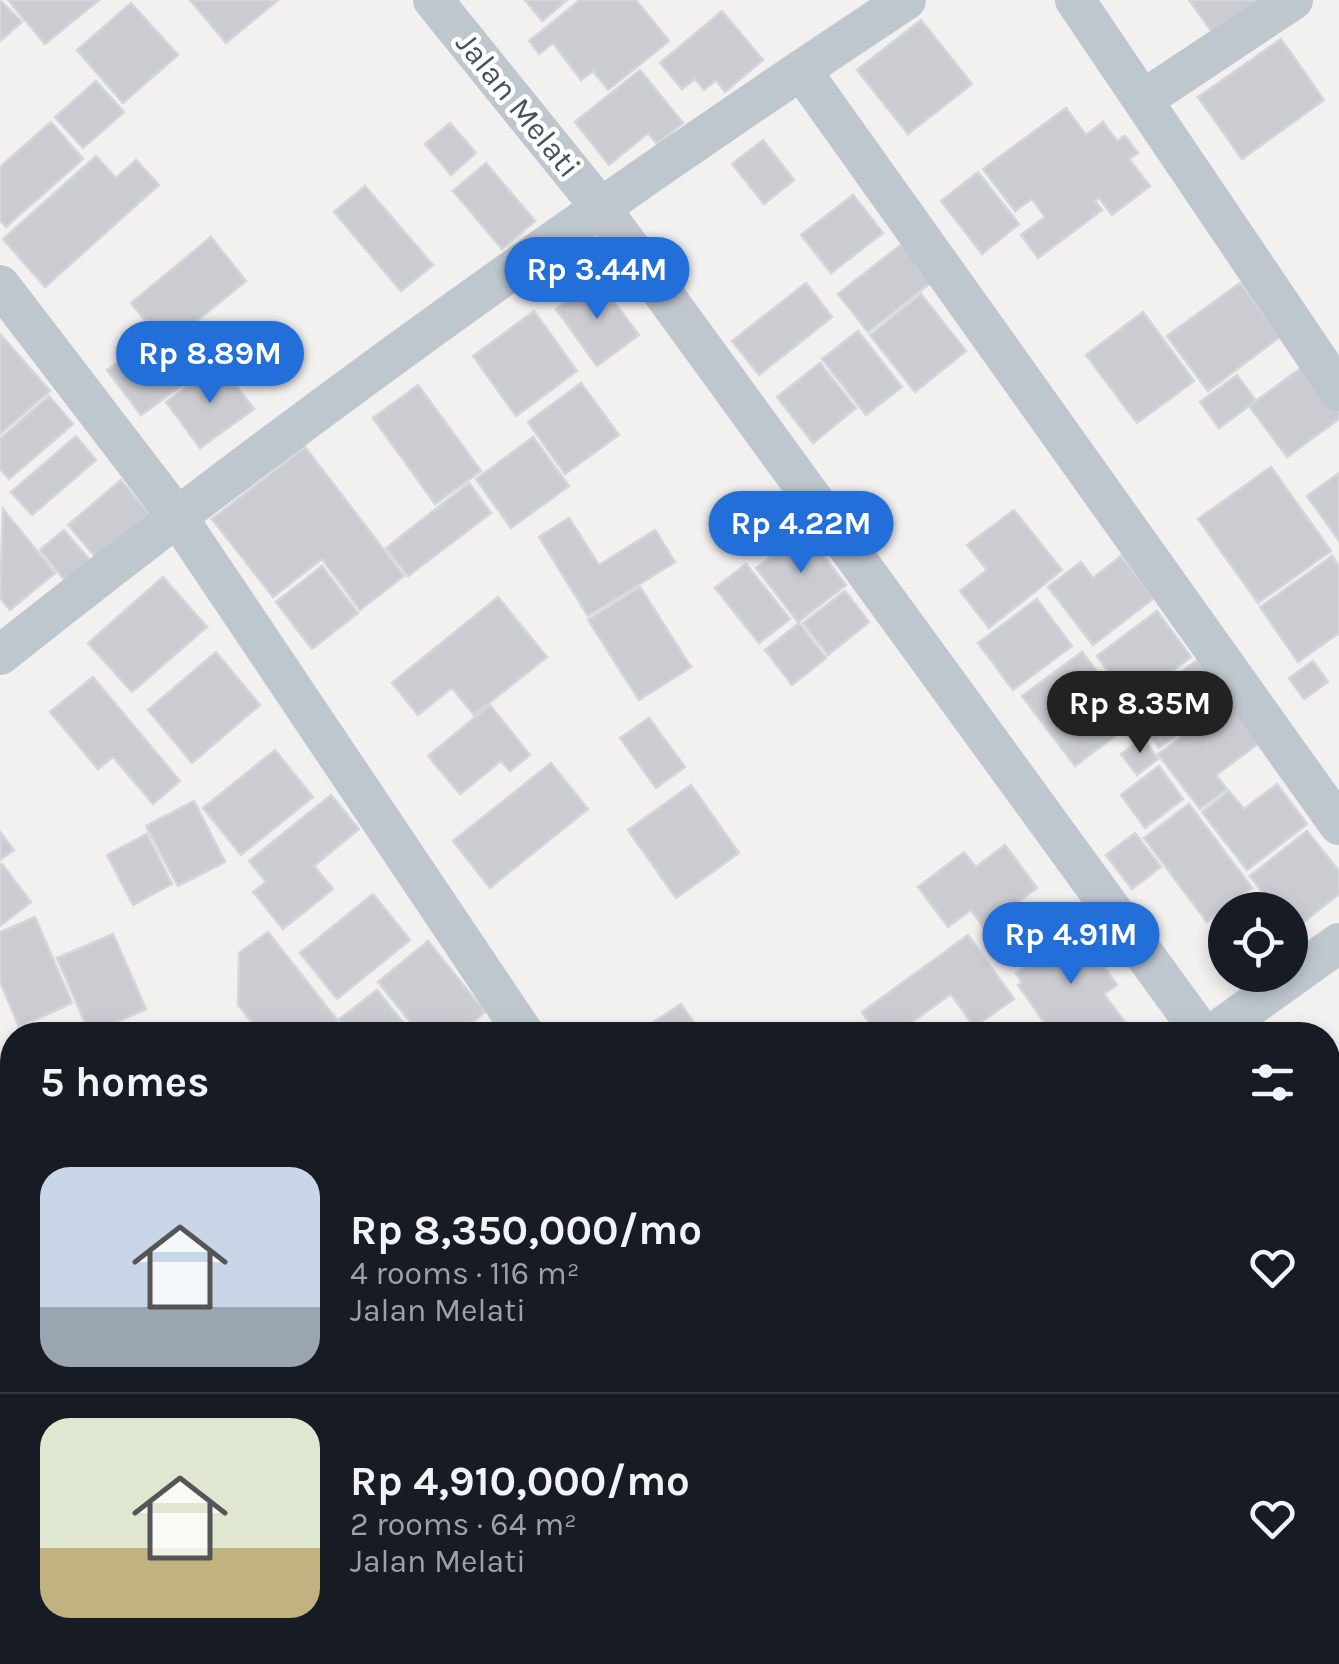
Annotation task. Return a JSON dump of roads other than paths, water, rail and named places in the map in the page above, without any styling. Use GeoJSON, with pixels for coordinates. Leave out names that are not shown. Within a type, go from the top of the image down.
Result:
{"type":"FeatureCollection","features":[{"type":"Feature","properties":{"kind":"street","name":"Jalan Melati"},"geometry":{"type":"LineString","coordinates":[[433,0],[601,208],[1194,1022]]}},
{"type":"Feature","properties":{"kind":"street"},"geometry":{"type":"LineString","coordinates":[[0,654],[176,515],[601,208],[906,0]]}},
{"type":"Feature","properties":{"kind":"street"},"geometry":{"type":"LineString","coordinates":[[1076,0],[1339,391]]}},
{"type":"Feature","properties":{"kind":"street"},"geometry":{"type":"LineString","coordinates":[[1144,99],[1293,0]]}},
{"type":"Feature","properties":{"kind":"street"},"geometry":{"type":"LineString","coordinates":[[801,70],[1339,825]]}},
{"type":"Feature","properties":{"kind":"street"},"geometry":{"type":"LineString","coordinates":[[0,284],[176,515],[507,1022]]}},
{"type":"Feature","properties":{"kind":"street"},"geometry":{"type":"LineString","coordinates":[[1228,1022],[1339,943]]}}]}
